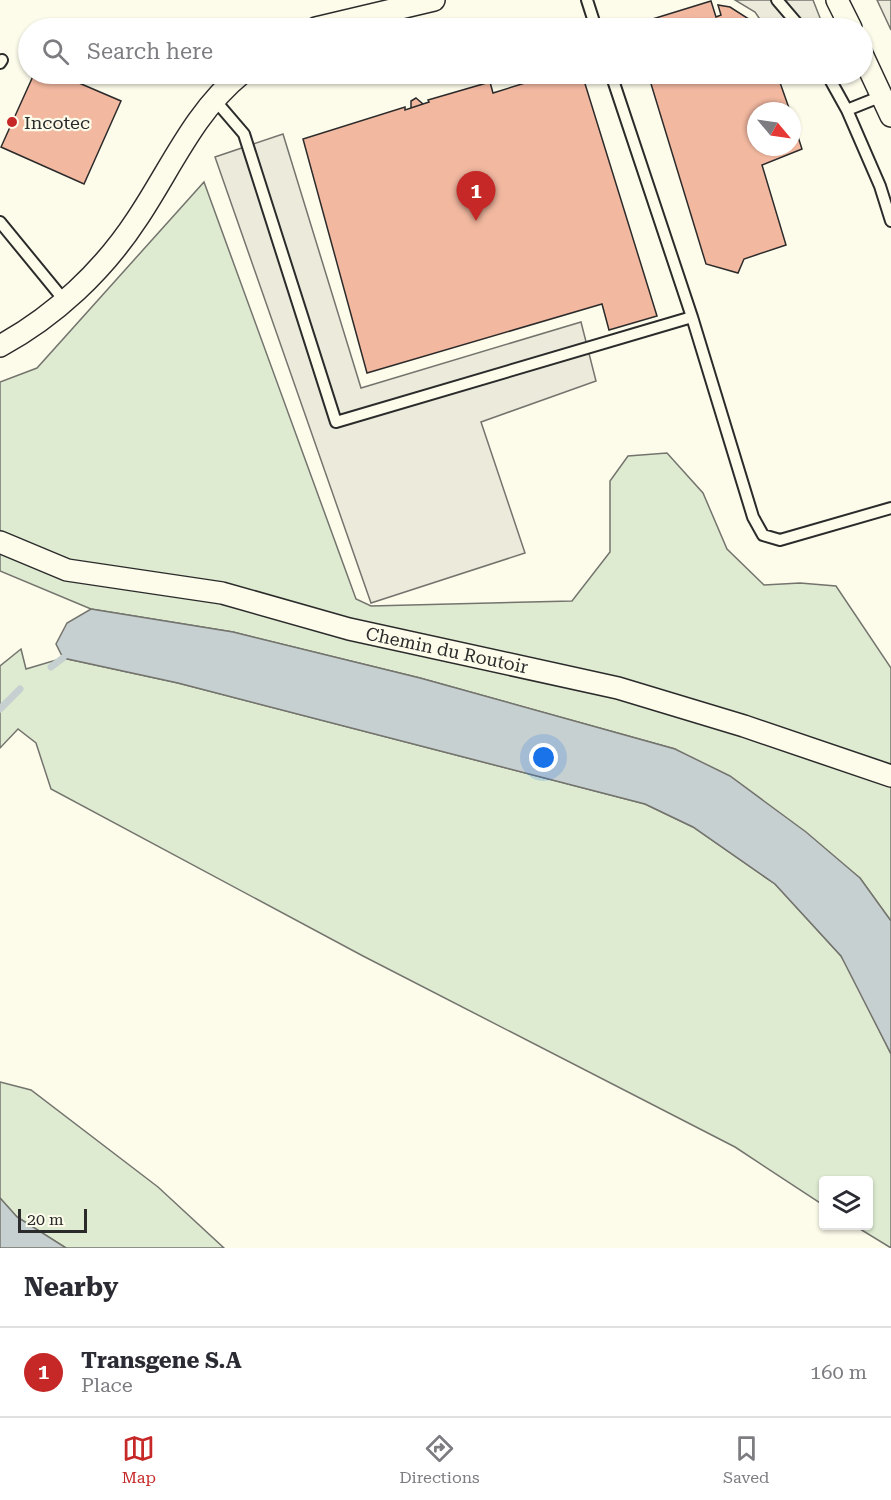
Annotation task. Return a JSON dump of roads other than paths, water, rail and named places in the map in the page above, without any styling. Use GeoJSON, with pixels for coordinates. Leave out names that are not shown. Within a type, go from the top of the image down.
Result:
{"type":"FeatureCollection","features":[{"type":"Feature","properties":{"kind":"street"},"geometry":{"type":"LineString","coordinates":[[358,18],[434,0]]}},
{"type":"Feature","properties":{"kind":"street"},"geometry":{"type":"LineString","coordinates":[[837,0],[845,18]]}},
{"type":"Feature","properties":{"kind":"street"},"geometry":{"type":"LineString","coordinates":[[873,77],[891,116]]}},
{"type":"Feature","properties":{"kind":"street"},"geometry":{"type":"LineString","coordinates":[[0,346],[34,325],[88,280],[123,240],[214,99],[230,84]]}},
{"type":"Feature","properties":{"kind":"street","name":"Chemin du Routoir"},"geometry":{"type":"LineString","coordinates":[[0,542],[67,570],[222,593],[349,628],[618,688],[744,726],[891,776]]}},
{"type":"Feature","properties":{"kind":"lane"},"geometry":{"type":"LineString","coordinates":[[586,0],[592,18]]}},
{"type":"Feature","properties":{"kind":"lane"},"geometry":{"type":"LineString","coordinates":[[777,0],[792,18]]}},
{"type":"Feature","properties":{"kind":"lane"},"geometry":{"type":"LineString","coordinates":[[614,84],[692,317],[753,517],[763,535],[780,540],[891,508]]}},
{"type":"Feature","properties":{"kind":"lane"},"geometry":{"type":"LineString","coordinates":[[833,84],[847,110],[880,186],[891,221]]}},
{"type":"Feature","properties":{"kind":"lane"},"geometry":{"type":"LineString","coordinates":[[847,110],[882,96]]}},
{"type":"Feature","properties":{"kind":"lane"},"geometry":{"type":"LineString","coordinates":[[214,99],[244,134],[336,422],[692,317]]}},
{"type":"Feature","properties":{"kind":"lane"},"geometry":{"type":"LineString","coordinates":[[0,222],[64,300]]}},
{"type":"Feature","properties":{"kind":"waterway"},"geometry":{"type":"LineString","coordinates":[[51,667],[63,658]]}},
{"type":"Feature","properties":{"kind":"waterway"},"geometry":{"type":"LineString","coordinates":[[0,709],[20,689]]}},
{"type":"Feature","properties":{"kind":"place","name":"Incotec"},"geometry":{"type":"Point","coordinates":[12,122]}},
{"type":"Feature","properties":{"kind":"place","name":"Transgene S.A"},"geometry":{"type":"Point","coordinates":[476,221]}}]}
